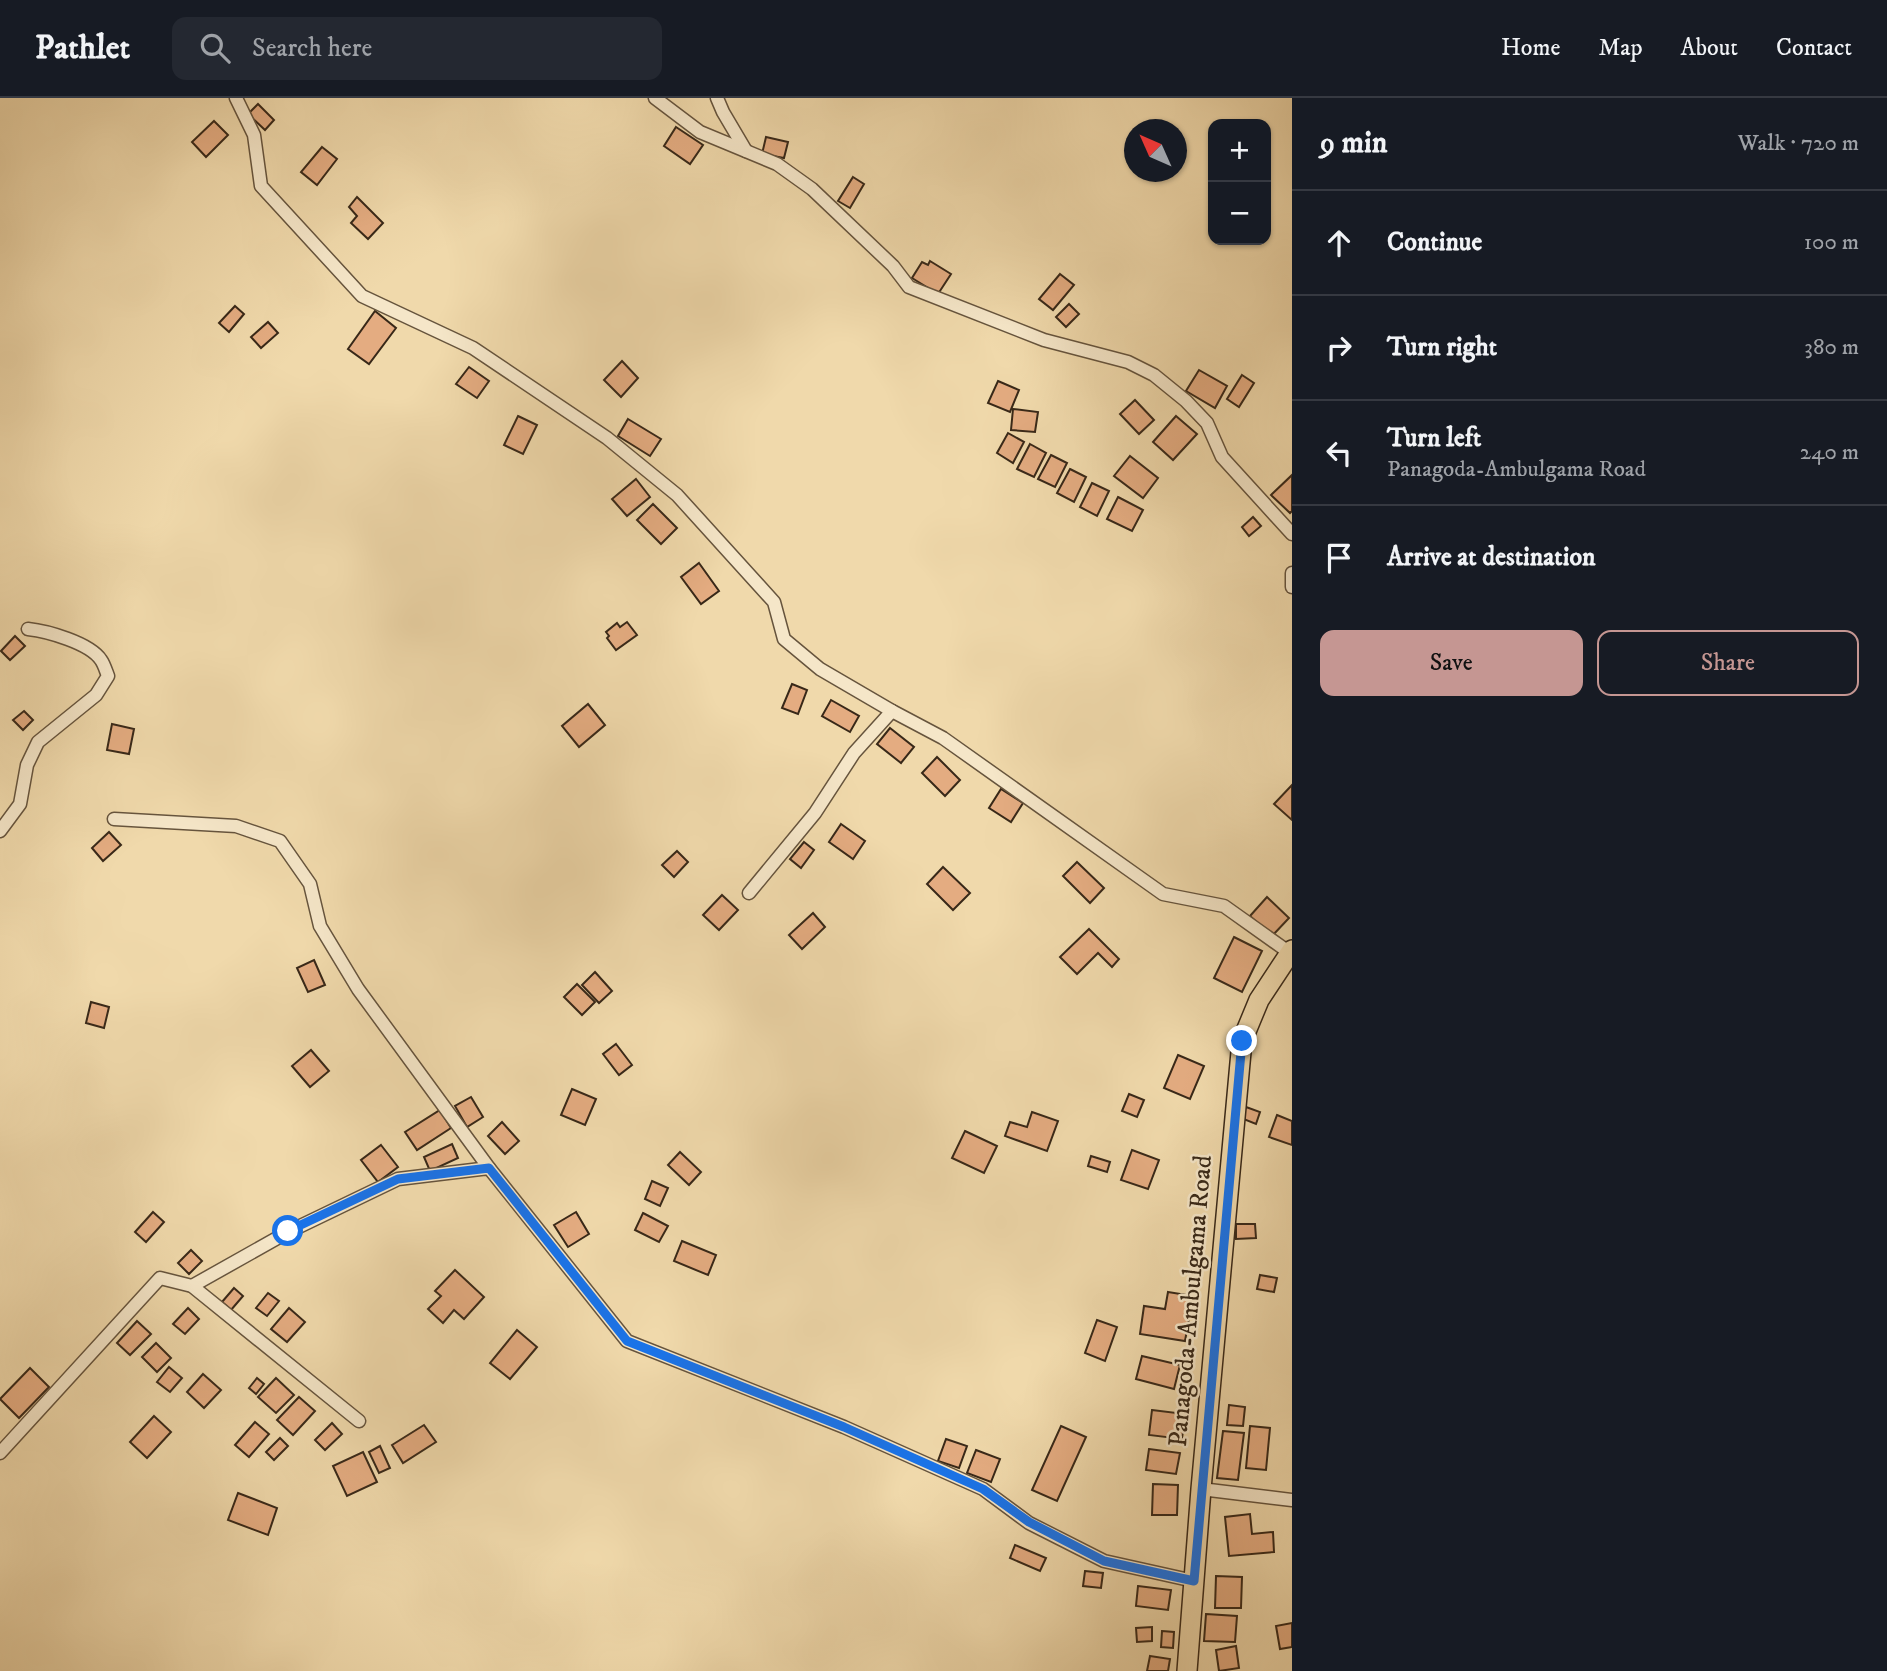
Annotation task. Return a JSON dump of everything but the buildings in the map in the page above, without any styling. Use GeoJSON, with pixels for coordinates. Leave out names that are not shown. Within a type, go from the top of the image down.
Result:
{"type":"FeatureCollection","features":[{"type":"Feature","properties":{"kind":"main road","name":"Panagoda-Ambulgama Road"},"geometry":{"type":"LineString","coordinates":[[1187,1671],[1242,1041],[1259,1000],[1291,951]]}},
{"type":"Feature","properties":{"kind":"street"},"geometry":{"type":"LineString","coordinates":[[236,98],[254,135],[261,186],[362,296],[473,348],[607,438],[677,495],[774,603],[784,639],[820,669],[943,738],[1163,894],[1224,906],[1291,951]]}},
{"type":"Feature","properties":{"kind":"street"},"geometry":{"type":"LineString","coordinates":[[655,98],[700,132],[777,164],[812,189],[893,265],[909,288],[1044,340],[1128,362],[1154,375],[1186,401],[1207,423],[1222,457],[1292,534]]}},
{"type":"Feature","properties":{"kind":"street"},"geometry":{"type":"LineString","coordinates":[[717,98],[746,150]]}},
{"type":"Feature","properties":{"kind":"street"},"geometry":{"type":"LineString","coordinates":[[1292,573],[1292,587]]}},
{"type":"Feature","properties":{"kind":"street"},"geometry":{"type":"LineString","coordinates":[[0,831],[20,804],[27,765],[38,741],[96,695],[108,676],[101,658],[73,641],[50,631],[28,629]]}},
{"type":"Feature","properties":{"kind":"street"},"geometry":{"type":"LineString","coordinates":[[749,893],[815,813],[854,753],[892,711]]}},
{"type":"Feature","properties":{"kind":"street"},"geometry":{"type":"LineString","coordinates":[[114,819],[236,826],[280,841],[310,884],[320,926],[358,989],[489,1168],[627,1341],[844,1427],[983,1489],[1029,1522],[1104,1561],[1194,1581]]}},
{"type":"Feature","properties":{"kind":"street"},"geometry":{"type":"LineString","coordinates":[[192,1286],[288,1231],[398,1179],[489,1168]]}},
{"type":"Feature","properties":{"kind":"street"},"geometry":{"type":"LineString","coordinates":[[0,1453],[160,1278],[192,1286],[359,1421]]}},
{"type":"Feature","properties":{"kind":"street"},"geometry":{"type":"LineString","coordinates":[[1201,1489],[1292,1500]]}},
{"type":"Feature","properties":{"kind":"route"},"geometry":{"type":"LineString","coordinates":[[288,1231],[398,1179],[489,1168],[627,1341],[844,1427],[983,1489],[1029,1522],[1104,1561],[1194,1581],[1242,1041]]}}]}
